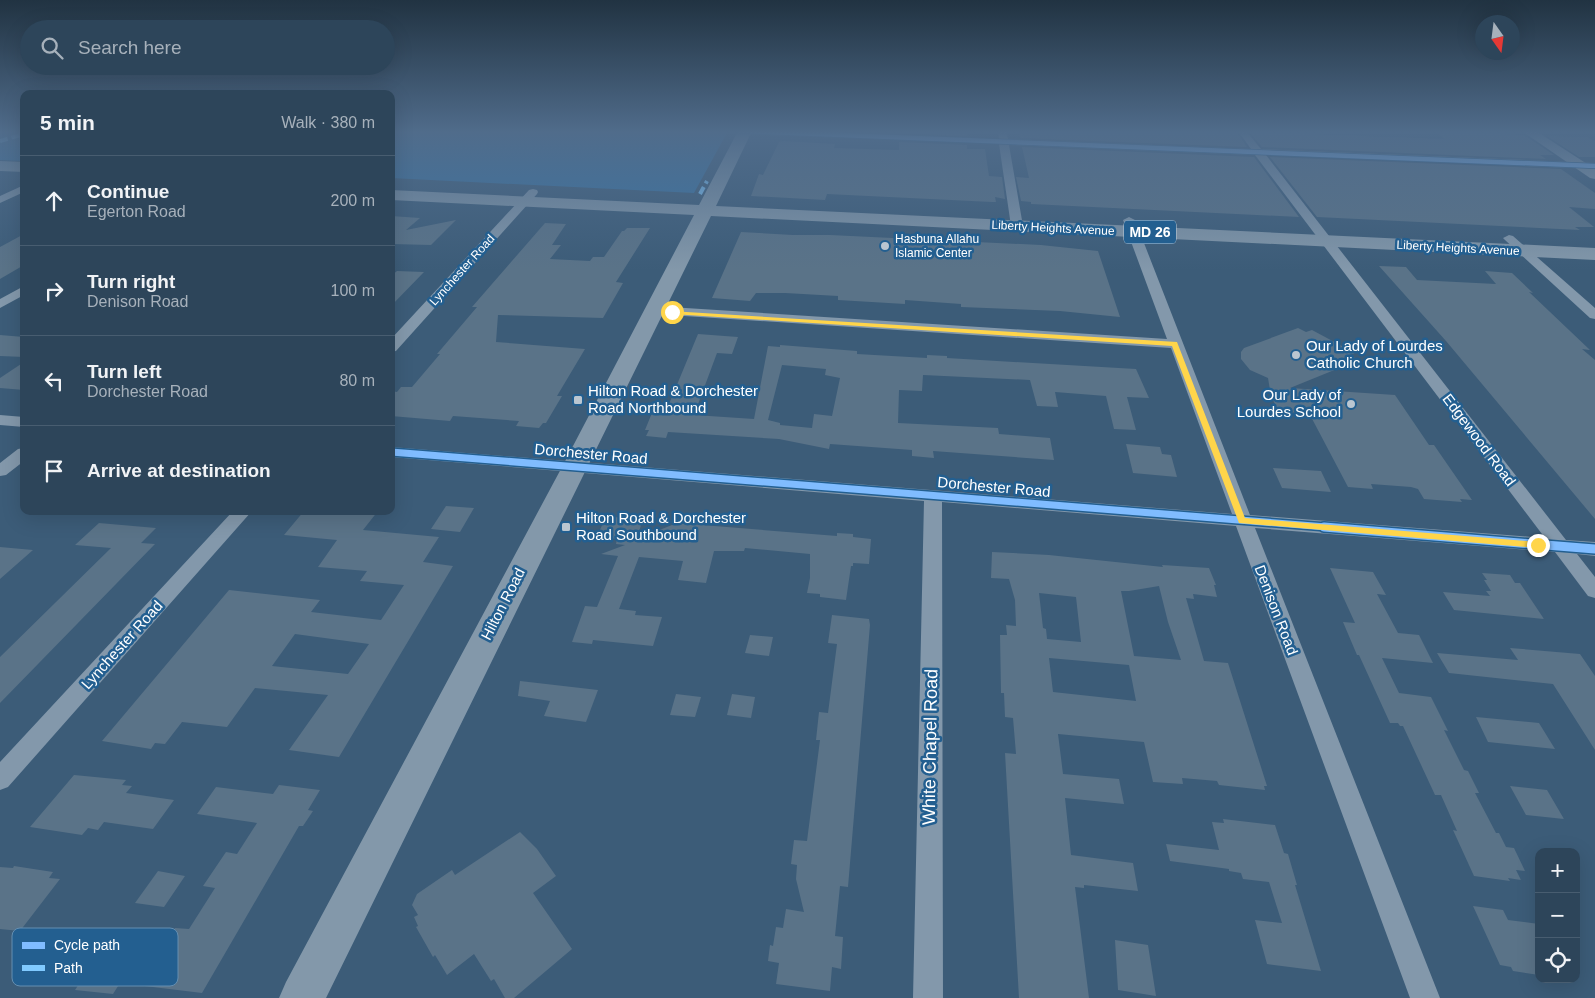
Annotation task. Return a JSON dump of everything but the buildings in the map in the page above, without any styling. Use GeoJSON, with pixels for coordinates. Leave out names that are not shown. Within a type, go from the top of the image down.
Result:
{"type":"FeatureCollection","features":[{"type":"Feature","properties":{"kind":"main road","name":"Hilton Road"},"geometry":{"type":"LineString","coordinates":[[302,998],[575,467],[721,178]]}},
{"type":"Feature","properties":{"kind":"main road","name":"Liberty Heights Avenue"},"geometry":{"type":"LineString","coordinates":[[395,185],[529,197]]}},
{"type":"Feature","properties":{"kind":"main road","name":"Liberty Heights Avenue"},"geometry":{"type":"LineString","coordinates":[[395,195],[529,197],[1323,235],[1509,238],[1595,242]]}},
{"type":"Feature","properties":{"kind":"main road","name":"Liberty Heights Avenue"},"geometry":{"type":"LineString","coordinates":[[1323,235],[1523,251],[1595,254]]}},
{"type":"Feature","properties":{"kind":"street"},"geometry":{"type":"LineString","coordinates":[[1009,178],[1016,220]]}},
{"type":"Feature","properties":{"kind":"street","name":"Edgewood Road"},"geometry":{"type":"LineString","coordinates":[[1278,178],[1595,591]]}},
{"type":"Feature","properties":{"kind":"street"},"geometry":{"type":"LineString","coordinates":[[0,200],[20,190]]}},
{"type":"Feature","properties":{"kind":"street","name":"Lynchester Road"},"geometry":{"type":"LineString","coordinates":[[395,344],[529,197]]}},
{"type":"Feature","properties":{"kind":"street","name":"Denison Road"},"geometry":{"type":"LineString","coordinates":[[1131,226],[1425,998]]}},
{"type":"Feature","properties":{"kind":"street"},"geometry":{"type":"LineString","coordinates":[[1509,238],[1595,315]]}},
{"type":"Feature","properties":{"kind":"street"},"geometry":{"type":"LineString","coordinates":[[0,304],[20,292]]}},
{"type":"Feature","properties":{"kind":"street"},"geometry":{"type":"LineString","coordinates":[[654,310],[1175,344]]}},
{"type":"Feature","properties":{"kind":"street"},"geometry":{"type":"LineString","coordinates":[[0,420],[20,422]]}},
{"type":"Feature","properties":{"kind":"street","name":"Dorchester Road"},"geometry":{"type":"LineString","coordinates":[[395,452],[1595,549]]}},
{"type":"Feature","properties":{"kind":"street"},"geometry":{"type":"LineString","coordinates":[[0,471],[20,456]]}},
{"type":"Feature","properties":{"kind":"street","name":"White Chapel Road"},"geometry":{"type":"LineString","coordinates":[[928,998],[933,496]]}},
{"type":"Feature","properties":{"kind":"street","name":"Lynchester Road"},"geometry":{"type":"LineString","coordinates":[[0,780],[239,515]]}},
{"type":"Feature","properties":{"kind":"shaded area"},"geometry":{"type":"Polygon","coordinates":[[[395,178],[395,178],[702,178],[694,193],[395,178]]]}},
{"type":"Feature","properties":{"kind":"marked path"},"geometry":{"type":"LineString","coordinates":[[700,194],[707,181]]}},
{"type":"Feature","properties":{"kind":"cycle path"},"geometry":{"type":"LineString","coordinates":[[395,452],[1595,549]]}},
{"type":"Feature","properties":{"kind":"place","name":"Hasbuna Allahu Islamic Center"},"geometry":{"type":"Point","coordinates":[885,246]}},
{"type":"Feature","properties":{"kind":"place","name":"Our Lady of Lourdes Catholic Church"},"geometry":{"type":"Point","coordinates":[1296,355]}},
{"type":"Feature","properties":{"kind":"place","name":"Hilton Road & Dorchester Road Northbound"},"geometry":{"type":"Point","coordinates":[578,400]}},
{"type":"Feature","properties":{"kind":"place","name":"Our Lady of Lourdes School"},"geometry":{"type":"Point","coordinates":[1351,404]}},
{"type":"Feature","properties":{"kind":"place","name":"Hilton Road & Dorchester Road Southbound"},"geometry":{"type":"Point","coordinates":[566,527]}},
{"type":"Feature","properties":{"kind":"route"},"geometry":{"type":"LineString","coordinates":[[672,312],[1175,344],[1242,521],[1538,545]]}}]}
